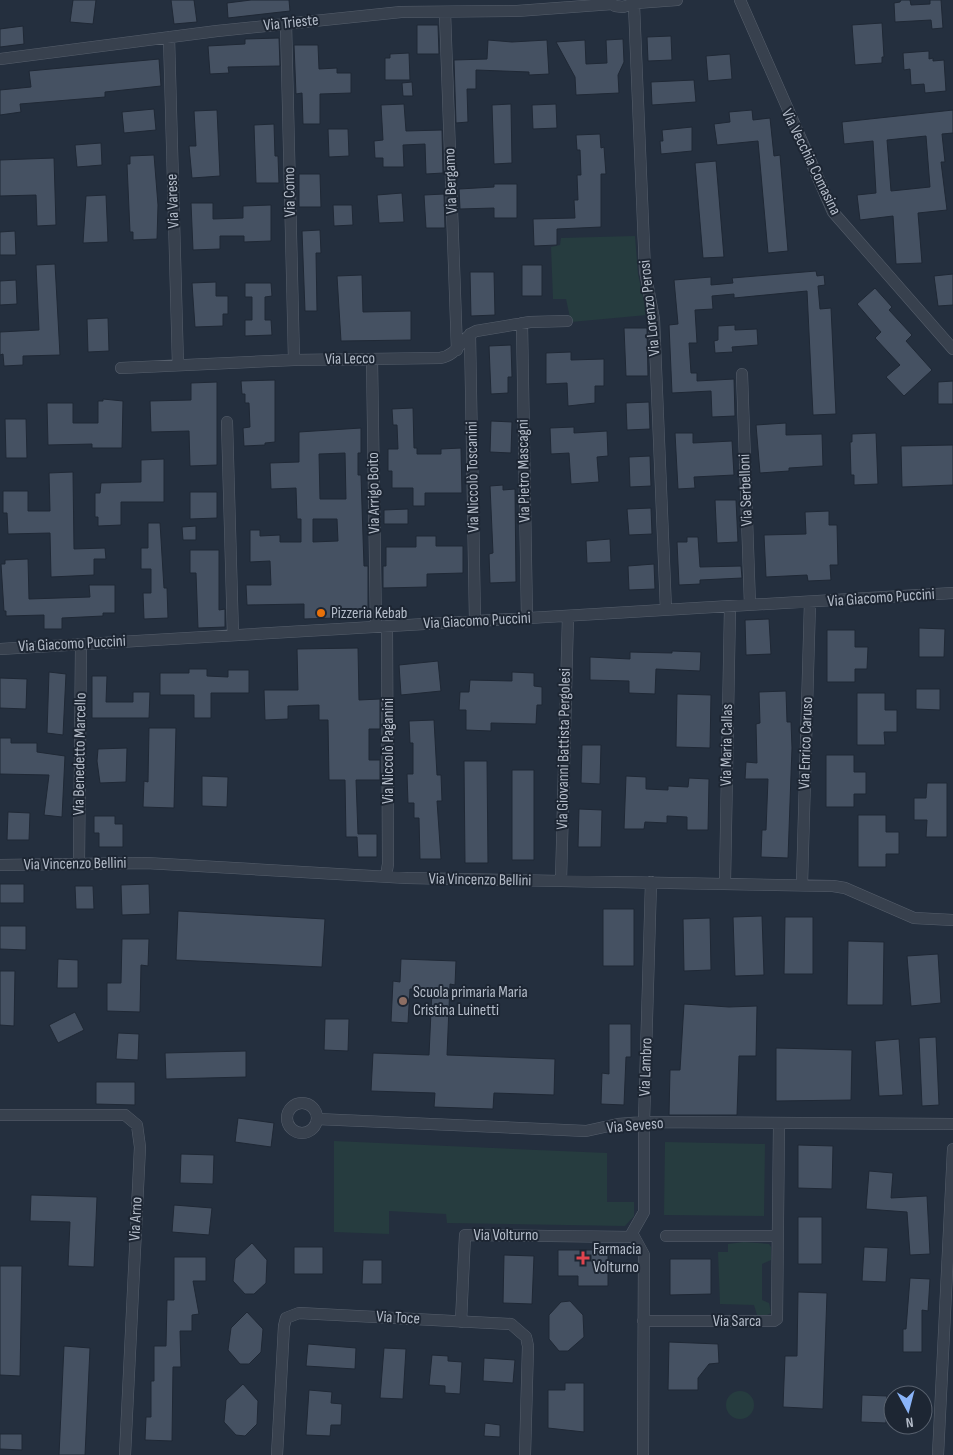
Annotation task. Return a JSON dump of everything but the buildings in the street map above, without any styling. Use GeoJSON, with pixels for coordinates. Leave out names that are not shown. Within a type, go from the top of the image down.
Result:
{"type":"FeatureCollection","features":[{"type":"Feature","properties":{"kind":"street"},"geometry":{"type":"LineString","coordinates":[[635,3],[677,0]]}},
{"type":"Feature","properties":{"kind":"street","name":"Via Vecchia Comasina"},"geometry":{"type":"LineString","coordinates":[[740,0],[783,103],[833,212],[953,349]]}},
{"type":"Feature","properties":{"kind":"street","name":"Via Trieste"},"geometry":{"type":"LineString","coordinates":[[0,59],[169,37],[401,12],[534,10],[609,2],[620,7],[635,3]]}},
{"type":"Feature","properties":{"kind":"street","name":"Via Lorenzo Perosi"},"geometry":{"type":"LineString","coordinates":[[635,3],[645,271],[654,319],[666,610]]}},
{"type":"Feature","properties":{"kind":"street","name":"Via Bergamo"},"geometry":{"type":"LineString","coordinates":[[445,12],[457,350]]}},
{"type":"Feature","properties":{"kind":"street","name":"Via Como"},"geometry":{"type":"LineString","coordinates":[[286,24],[294,360]]}},
{"type":"Feature","properties":{"kind":"street","name":"Via Varese"},"geometry":{"type":"LineString","coordinates":[[169,37],[178,365]]}},
{"type":"Feature","properties":{"kind":"street"},"geometry":{"type":"LineString","coordinates":[[457,350],[470,334],[522,324],[567,321]]}},
{"type":"Feature","properties":{"kind":"street","name":"Via Pietro Mascagni"},"geometry":{"type":"LineString","coordinates":[[522,324],[527,618]]}},
{"type":"Feature","properties":{"kind":"street","name":"Via Niccolò Toscanini"},"geometry":{"type":"LineString","coordinates":[[470,334],[476,621]]}},
{"type":"Feature","properties":{"kind":"street","name":"Via Lecco"},"geometry":{"type":"LineString","coordinates":[[121,368],[294,360],[440,358],[457,350]]}},
{"type":"Feature","properties":{"kind":"street","name":"Via Arrigo Boito"},"geometry":{"type":"LineString","coordinates":[[372,358],[382,627]]}},
{"type":"Feature","properties":{"kind":"street","name":"Via Serbelloni"},"geometry":{"type":"LineString","coordinates":[[742,374],[750,606]]}},
{"type":"Feature","properties":{"kind":"street"},"geometry":{"type":"LineString","coordinates":[[227,422],[234,635]]}},
{"type":"Feature","properties":{"kind":"street","name":"Via Giacomo Puccini"},"geometry":{"type":"LineString","coordinates":[[0,649],[953,593]]}},
{"type":"Feature","properties":{"kind":"street","name":"Via Enrico Caruso"},"geometry":{"type":"LineString","coordinates":[[802,884],[810,602]]}},
{"type":"Feature","properties":{"kind":"street","name":"Via Maria Callas"},"geometry":{"type":"LineString","coordinates":[[725,883],[730,607]]}},
{"type":"Feature","properties":{"kind":"street","name":"Via Giovanni Battista Pergolesi"},"geometry":{"type":"LineString","coordinates":[[561,881],[568,616]]}},
{"type":"Feature","properties":{"kind":"street","name":"Via Niccolò Paganini"},"geometry":{"type":"LineString","coordinates":[[382,627],[388,845],[386,876]]}},
{"type":"Feature","properties":{"kind":"street","name":"Via Benedetto Marcello"},"geometry":{"type":"LineString","coordinates":[[79,864],[81,644]]}},
{"type":"Feature","properties":{"kind":"street","name":"Via Vincenzo Bellini"},"geometry":{"type":"LineString","coordinates":[[0,865],[165,864],[386,876],[561,881],[802,884],[844,888],[914,918],[953,920]]}},
{"type":"Feature","properties":{"kind":"street","name":"Via Lambro"},"geometry":{"type":"LineString","coordinates":[[633,1237],[633,1230],[644,1212],[644,1122],[651,882]]}},
{"type":"Feature","properties":{"kind":"street","name":"Via Arno"},"geometry":{"type":"LineString","coordinates":[[0,1115],[125,1115],[137,1125],[140,1147],[125,1455]]}},
{"type":"Feature","properties":{"kind":"street","name":"Via Seveso"},"geometry":{"type":"LineString","coordinates":[[317,1119],[586,1131],[618,1124],[644,1122],[953,1124]]}},
{"type":"Feature","properties":{"kind":"street","name":"Via Sarca"},"geometry":{"type":"LineString","coordinates":[[644,1322],[774,1321],[777,1319],[779,1124]]}},
{"type":"Feature","properties":{"kind":"street"},"geometry":{"type":"LineString","coordinates":[[938,1455],[953,1149]]}},
{"type":"Feature","properties":{"kind":"street","name":"Via Volturno"},"geometry":{"type":"LineString","coordinates":[[461,1322],[465,1235],[633,1237]]}},
{"type":"Feature","properties":{"kind":"street"},"geometry":{"type":"LineString","coordinates":[[666,1236],[778,1236]]}},
{"type":"Feature","properties":{"kind":"street"},"geometry":{"type":"LineString","coordinates":[[633,1237],[644,1254],[643,1455]]}},
{"type":"Feature","properties":{"kind":"street","name":"Via Toce"},"geometry":{"type":"LineString","coordinates":[[277,1455],[284,1326],[289,1315],[298,1313],[511,1324],[526,1337],[528,1354],[525,1455]]}},
{"type":"Feature","properties":{"kind":"green space"},"geometry":{"type":"Polygon","coordinates":[[[635,236],[638,274],[647,315],[571,322],[566,299],[553,299],[551,247],[560,245],[561,238],[635,236]]]}},
{"type":"Feature","properties":{"kind":"green space"},"geometry":{"type":"Polygon","coordinates":[[[334,1141],[607,1153],[607,1202],[634,1202],[634,1216],[625,1226],[447,1223],[446,1214],[389,1211],[389,1234],[334,1232],[334,1141]]]}},
{"type":"Feature","properties":{"kind":"green space"},"geometry":{"type":"Polygon","coordinates":[[[665,1142],[765,1144],[764,1216],[664,1215],[665,1142]]]}},
{"type":"Feature","properties":{"kind":"green space"},"geometry":{"type":"Polygon","coordinates":[[[744,1242],[769,1244],[771,1247],[771,1260],[762,1264],[762,1300],[769,1303],[771,1313],[767,1315],[757,1315],[754,1305],[720,1304],[718,1252],[728,1252],[728,1244],[744,1242]]]}},
{"type":"Feature","properties":{"kind":"green space"},"geometry":{"type":"Polygon","coordinates":[[[740,1391],[750,1395],[754,1405],[750,1415],[740,1419],[730,1415],[726,1405],[730,1395],[740,1391]]]}},
{"type":"Feature","properties":{"kind":"place","name":"Pizzeria Kebab"},"geometry":{"type":"Point","coordinates":[321,613]}},
{"type":"Feature","properties":{"kind":"place","name":"Scuola primaria Maria Cristina Luinetti"},"geometry":{"type":"Point","coordinates":[403,1001]}},
{"type":"Feature","properties":{"kind":"place","name":"Farmacia Volturno"},"geometry":{"type":"Point","coordinates":[583,1258]}}]}
